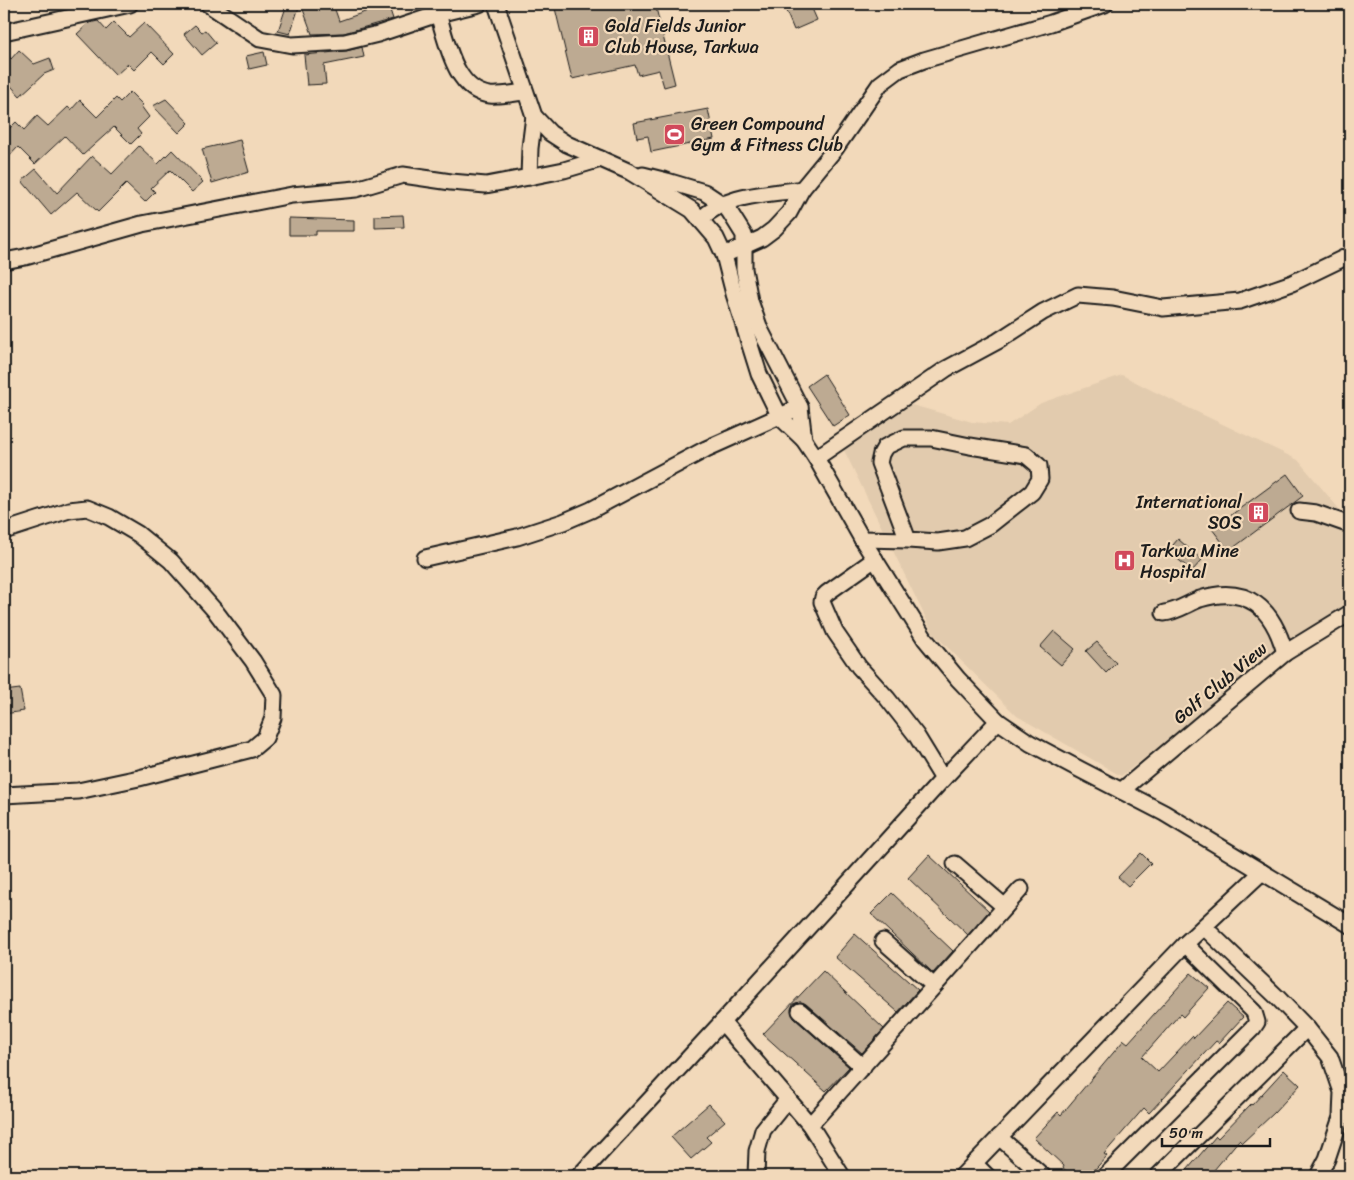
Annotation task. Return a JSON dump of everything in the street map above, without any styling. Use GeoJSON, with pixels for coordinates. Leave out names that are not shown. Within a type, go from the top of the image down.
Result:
{"type":"FeatureCollection","features":[{"type":"Feature","properties":{"kind":"street"},"geometry":{"type":"LineString","coordinates":[[4,32],[130,4]]}},
{"type":"Feature","properties":{"kind":"street"},"geometry":{"type":"LineString","coordinates":[[208,4],[260,39],[292,45],[345,42],[378,34],[438,14],[479,4]]}},
{"type":"Feature","properties":{"kind":"street"},"geometry":{"type":"LineString","coordinates":[[496,4],[534,116],[550,133],[567,144],[630,172],[692,210],[716,238],[724,255],[734,294],[754,332],[800,407],[804,440]]}},
{"type":"Feature","properties":{"kind":"street"},"geometry":{"type":"LineString","coordinates":[[724,255],[762,238],[774,229],[789,213],[802,189],[835,149],[880,84],[900,69],[1105,4]]}},
{"type":"Feature","properties":{"kind":"street"},"geometry":{"type":"LineString","coordinates":[[438,14],[451,56],[462,80],[474,90],[489,95],[525,92]]}},
{"type":"Feature","properties":{"kind":"street"},"geometry":{"type":"LineString","coordinates":[[529,177],[534,116]]}},
{"type":"Feature","properties":{"kind":"street"},"geometry":{"type":"LineString","coordinates":[[4,261],[142,224],[292,195],[356,189],[403,175],[451,182],[486,184],[564,170],[601,159]]}},
{"type":"Feature","properties":{"kind":"street"},"geometry":{"type":"LineString","coordinates":[[630,172],[667,180],[704,192],[729,211],[744,235],[744,268],[759,374],[780,417],[804,440],[816,458],[862,539],[925,639],[958,679],[998,721],[1030,743],[1164,813],[1350,925]]}},
{"type":"Feature","properties":{"kind":"street"},"geometry":{"type":"LineString","coordinates":[[701,219],[722,204],[752,196],[802,189]]}},
{"type":"Feature","properties":{"kind":"street"},"geometry":{"type":"LineString","coordinates":[[816,458],[946,369],[998,341],[1042,312],[1078,294],[1113,298],[1163,308],[1240,301],[1292,283],[1350,255]]}},
{"type":"Feature","properties":{"kind":"street"},"geometry":{"type":"LineString","coordinates":[[425,558],[517,537],[563,522],[591,510],[706,449],[800,407]]}},
{"type":"Feature","properties":{"kind":"street"},"geometry":{"type":"LineString","coordinates":[[862,539],[938,542],[965,538],[990,525],[1032,492],[1040,479],[1039,466],[1026,454],[931,438],[904,438],[885,447],[881,454],[880,463],[908,540]]}},
{"type":"Feature","properties":{"kind":"street"},"geometry":{"type":"LineString","coordinates":[[4,531],[69,510],[87,508],[109,516],[138,534],[172,560],[216,612],[253,661],[274,695],[273,718],[265,738],[252,749],[139,778],[78,791],[4,795]]}},
{"type":"Feature","properties":{"kind":"street"},"geometry":{"type":"LineString","coordinates":[[1299,511],[1316,513],[1350,525]]}},
{"type":"Feature","properties":{"kind":"street"},"geometry":{"type":"LineString","coordinates":[[875,559],[823,597],[822,602],[835,632],[859,667],[887,698],[916,735],[943,779]]}},
{"type":"Feature","properties":{"kind":"street"},"geometry":{"type":"LineString","coordinates":[[1164,613],[1200,599],[1220,594],[1235,595],[1250,600],[1270,616],[1277,628],[1285,653]]}},
{"type":"Feature","properties":{"kind":"street","name":"Golf Club View"},"geometry":{"type":"LineString","coordinates":[[1121,791],[1285,653],[1350,613]]}},
{"type":"Feature","properties":{"kind":"street"},"geometry":{"type":"LineString","coordinates":[[579,1176],[998,721]]}},
{"type":"Feature","properties":{"kind":"street"},"geometry":{"type":"LineString","coordinates":[[955,864],[1005,907]]}},
{"type":"Feature","properties":{"kind":"street"},"geometry":{"type":"LineString","coordinates":[[962,1176],[1185,944],[1262,872]]}},
{"type":"Feature","properties":{"kind":"street"},"geometry":{"type":"LineString","coordinates":[[810,1125],[1021,889]]}},
{"type":"Feature","properties":{"kind":"street"},"geometry":{"type":"LineString","coordinates":[[1204,927],[1277,997],[1307,1028],[1330,1057],[1342,1092],[1341,1117],[1327,1160],[1318,1176]]}},
{"type":"Feature","properties":{"kind":"street"},"geometry":{"type":"LineString","coordinates":[[883,941],[934,986]]}},
{"type":"Feature","properties":{"kind":"street"},"geometry":{"type":"LineString","coordinates":[[1105,1176],[1257,1022],[1254,1012],[1185,944]]}},
{"type":"Feature","properties":{"kind":"street"},"geometry":{"type":"LineString","coordinates":[[800,1011],[863,1067]]}},
{"type":"Feature","properties":{"kind":"street"},"geometry":{"type":"LineString","coordinates":[[722,1022],[810,1125],[842,1176]]}},
{"type":"Feature","properties":{"kind":"street"},"geometry":{"type":"LineString","coordinates":[[1158,1176],[1307,1028]]}},
{"type":"Feature","properties":{"kind":"street"},"geometry":{"type":"LineString","coordinates":[[756,1176],[757,1151],[763,1130],[788,1099]]}},
{"type":"Feature","properties":{"kind":"street"},"geometry":{"type":"LineString","coordinates":[[999,1137],[1042,1176]]}},
{"type":"Feature","properties":{"kind":"street"},"geometry":{"type":"LineString","coordinates":[[974,1163],[987,1176]]}},
{"type":"Feature","properties":{"kind":"shaded area","name":"Tarkwa Mine Hospital"},"geometry":{"type":"Polygon","coordinates":[[[1122,375],[1298,460],[1350,522],[1350,601],[1121,776],[1017,716],[933,633],[843,448],[905,403],[972,422],[1008,425],[1041,403],[1122,375]]]}},
{"type":"Feature","properties":{"kind":"building"},"geometry":{"type":"Polygon","coordinates":[[[287,4],[300,4],[290,34],[278,31],[287,4]]]}},
{"type":"Feature","properties":{"kind":"building"},"geometry":{"type":"Polygon","coordinates":[[[301,4],[333,4],[339,21],[388,4],[393,19],[344,33],[312,34],[301,4]]]}},
{"type":"Feature","properties":{"kind":"building"},"geometry":{"type":"Polygon","coordinates":[[[554,4],[655,4],[675,84],[664,87],[659,70],[638,75],[635,65],[572,79],[554,4]]]}},
{"type":"Feature","properties":{"kind":"building"},"geometry":{"type":"Polygon","coordinates":[[[783,4],[810,4],[817,20],[794,30],[783,4]]]}},
{"type":"Feature","properties":{"kind":"building"},"geometry":{"type":"Polygon","coordinates":[[[98,21],[106,30],[114,22],[129,37],[144,23],[174,54],[164,64],[152,52],[134,70],[128,64],[116,75],[77,34],[89,23],[98,21]]]}},
{"type":"Feature","properties":{"kind":"building"},"geometry":{"type":"Polygon","coordinates":[[[195,25],[202,32],[205,30],[216,43],[202,55],[184,34],[195,25]]]}},
{"type":"Feature","properties":{"kind":"building"},"geometry":{"type":"Polygon","coordinates":[[[362,47],[364,57],[324,65],[326,84],[307,85],[304,55],[346,51],[362,47]]]}},
{"type":"Feature","properties":{"kind":"building"},"geometry":{"type":"Polygon","coordinates":[[[19,50],[34,64],[50,58],[54,70],[44,74],[20,96],[4,78],[4,51],[11,59],[19,50]]]}},
{"type":"Feature","properties":{"kind":"building"},"geometry":{"type":"Polygon","coordinates":[[[264,52],[267,65],[249,69],[246,56],[264,52]]]}},
{"type":"Feature","properties":{"kind":"building"},"geometry":{"type":"Polygon","coordinates":[[[130,92],[143,105],[141,106],[149,117],[137,129],[141,134],[131,144],[114,127],[83,155],[65,136],[35,164],[18,147],[4,162],[4,134],[16,122],[24,130],[37,116],[48,126],[68,107],[71,110],[80,100],[97,117],[116,98],[120,102],[130,92]]]}},
{"type":"Feature","properties":{"kind":"building"},"geometry":{"type":"Polygon","coordinates":[[[166,99],[189,123],[179,133],[153,106],[166,99]]]}},
{"type":"Feature","properties":{"kind":"building"},"geometry":{"type":"Polygon","coordinates":[[[708,109],[714,139],[651,152],[648,136],[637,138],[634,123],[708,109]]]}},
{"type":"Feature","properties":{"kind":"building"},"geometry":{"type":"Polygon","coordinates":[[[240,140],[249,172],[212,183],[202,149],[240,140]]]}},
{"type":"Feature","properties":{"kind":"building"},"geometry":{"type":"Polygon","coordinates":[[[139,146],[158,164],[172,150],[203,182],[192,192],[170,170],[151,188],[155,192],[145,202],[126,184],[98,212],[77,192],[51,215],[22,181],[36,169],[57,193],[92,156],[112,174],[139,146]]]}},
{"type":"Feature","properties":{"kind":"building"},"geometry":{"type":"Polygon","coordinates":[[[403,215],[404,227],[375,228],[375,216],[403,215]]]}},
{"type":"Feature","properties":{"kind":"building"},"geometry":{"type":"Polygon","coordinates":[[[289,218],[354,220],[354,231],[316,231],[316,235],[289,235],[289,218]]]}},
{"type":"Feature","properties":{"kind":"building"},"geometry":{"type":"Polygon","coordinates":[[[824,374],[850,415],[833,426],[807,386],[824,374]]]}},
{"type":"Feature","properties":{"kind":"building","name":"International SOS"},"geometry":{"type":"Polygon","coordinates":[[[1287,474],[1303,496],[1229,551],[1212,529],[1287,474]]]}},
{"type":"Feature","properties":{"kind":"building"},"geometry":{"type":"Polygon","coordinates":[[[1178,539],[1202,560],[1192,571],[1168,551],[1178,539]]]}},
{"type":"Feature","properties":{"kind":"building"},"geometry":{"type":"Polygon","coordinates":[[[1054,631],[1075,649],[1061,665],[1040,647],[1054,631]]]}},
{"type":"Feature","properties":{"kind":"building"},"geometry":{"type":"Polygon","coordinates":[[[1097,642],[1116,663],[1106,673],[1086,651],[1097,642]]]}},
{"type":"Feature","properties":{"kind":"building"},"geometry":{"type":"Polygon","coordinates":[[[20,689],[24,711],[4,714],[4,691],[20,689]]]}},
{"type":"Feature","properties":{"kind":"building"},"geometry":{"type":"Polygon","coordinates":[[[1141,853],[1151,863],[1128,886],[1118,877],[1141,853]]]}},
{"type":"Feature","properties":{"kind":"building"},"geometry":{"type":"Polygon","coordinates":[[[929,855],[989,911],[968,935],[908,878],[929,855]]]}},
{"type":"Feature","properties":{"kind":"building"},"geometry":{"type":"Polygon","coordinates":[[[892,893],[953,951],[933,973],[871,914],[892,893]]]}},
{"type":"Feature","properties":{"kind":"building"},"geometry":{"type":"Polygon","coordinates":[[[855,934],[918,990],[898,1012],[835,957],[855,934]]]}},
{"type":"Feature","properties":{"kind":"building"},"geometry":{"type":"Polygon","coordinates":[[[823,971],[884,1029],[862,1053],[806,1004],[801,1002],[793,1004],[791,1010],[794,1018],[849,1067],[826,1091],[763,1034],[823,971]]]}},
{"type":"Feature","properties":{"kind":"building"},"geometry":{"type":"Polygon","coordinates":[[[1191,973],[1209,988],[1183,1017],[1180,1014],[1142,1057],[1158,1072],[1227,1003],[1243,1017],[1219,1043],[1216,1041],[1149,1113],[1144,1108],[1104,1154],[1107,1156],[1089,1176],[1072,1176],[1034,1138],[1058,1112],[1061,1115],[1124,1040],[1128,1043],[1191,973]]]}},
{"type":"Feature","properties":{"kind":"building"},"geometry":{"type":"Polygon","coordinates":[[[1284,1070],[1300,1085],[1274,1113],[1242,1143],[1239,1140],[1209,1176],[1182,1176],[1216,1136],[1218,1138],[1252,1105],[1284,1070]]]}},
{"type":"Feature","properties":{"kind":"building"},"geometry":{"type":"Polygon","coordinates":[[[709,1104],[725,1121],[706,1137],[711,1142],[691,1159],[671,1137],[709,1104]]]}},
{"type":"Feature","properties":{"kind":"place","name":"Gold Fields Junior Club House, Tarkwa"},"geometry":{"type":"Point","coordinates":[589,36]}},
{"type":"Feature","properties":{"kind":"place","name":"Green Compound Gym & Fitness Club"},"geometry":{"type":"Point","coordinates":[675,134]}},
{"type":"Feature","properties":{"kind":"place","name":"International SOS"},"geometry":{"type":"Point","coordinates":[1258,512]}},
{"type":"Feature","properties":{"kind":"place","name":"Tarkwa Mine Hospital"},"geometry":{"type":"Point","coordinates":[1124,561]}}]}
